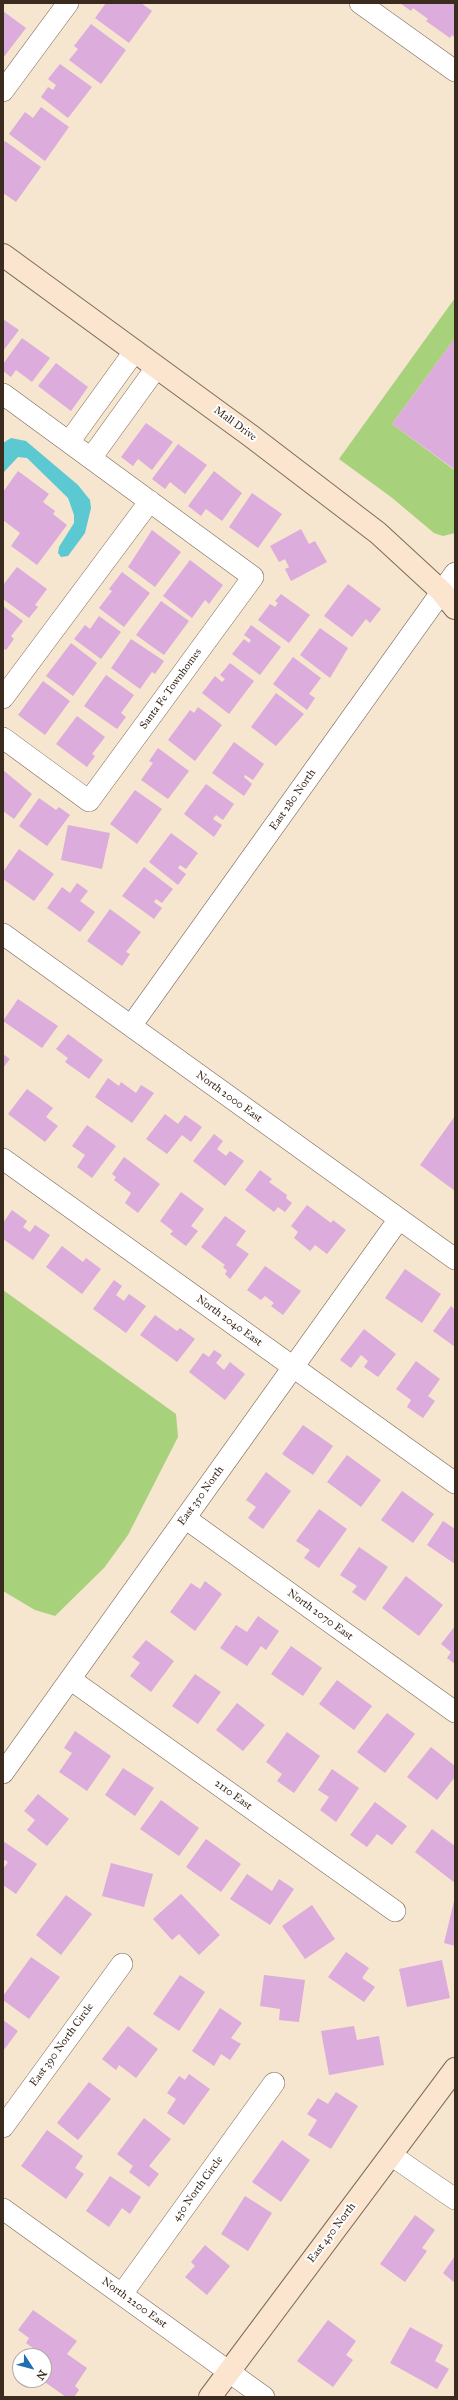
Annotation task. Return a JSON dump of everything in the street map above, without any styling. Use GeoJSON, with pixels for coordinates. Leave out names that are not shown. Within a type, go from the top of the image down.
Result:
{"type":"FeatureCollection","features":[{"type":"Feature","properties":{"kind":"main road","name":"Mall Drive"},"geometry":{"type":"LineString","coordinates":[[3,255],[251,436],[378,533],[448,599]]}},
{"type":"Feature","properties":{"kind":"main road","name":"East 450 North"},"geometry":{"type":"LineString","coordinates":[[210,2397],[455,2070]]}},
{"type":"Feature","properties":{"kind":"street"},"geometry":{"type":"LineString","coordinates":[[3,91],[68,3]]}},
{"type":"Feature","properties":{"kind":"street"},"geometry":{"type":"LineString","coordinates":[[360,3],[455,71]]}},
{"type":"Feature","properties":{"kind":"street"},"geometry":{"type":"LineString","coordinates":[[69,442],[134,352]]}},
{"type":"Feature","properties":{"kind":"street"},"geometry":{"type":"LineString","coordinates":[[91,458],[156,368]]}},
{"type":"Feature","properties":{"kind":"street"},"geometry":{"type":"LineString","coordinates":[[3,394],[150,501],[3,698]]}},
{"type":"Feature","properties":{"kind":"street","name":"Santa Fe Townhomes"},"geometry":{"type":"LineString","coordinates":[[3,738],[89,801],[253,577],[150,501]]}},
{"type":"Feature","properties":{"kind":"street","name":"East 280 North"},"geometry":{"type":"LineString","coordinates":[[131,1026],[448,599],[455,573]]}},
{"type":"Feature","properties":{"kind":"street","name":"North 2000 East"},"geometry":{"type":"LineString","coordinates":[[3,934],[455,1259]]}},
{"type":"Feature","properties":{"kind":"street","name":"North 2040 East"},"geometry":{"type":"LineString","coordinates":[[3,1160],[455,1484]]}},
{"type":"Feature","properties":{"kind":"street","name":"East 350 North"},"geometry":{"type":"LineString","coordinates":[[3,1773],[399,1219]]}},
{"type":"Feature","properties":{"kind":"street","name":"North 2070 East"},"geometry":{"type":"LineString","coordinates":[[185,1518],[455,1712]]}},
{"type":"Feature","properties":{"kind":"street","name":"2110 East"},"geometry":{"type":"LineString","coordinates":[[70,1679],[395,1912]]}},
{"type":"Feature","properties":{"kind":"street","name":"East 390 North Circle"},"geometry":{"type":"LineString","coordinates":[[3,2127],[122,1964]]}},
{"type":"Feature","properties":{"kind":"street","name":"430 North Circle"},"geometry":{"type":"LineString","coordinates":[[122,2294],[274,2083]]}},
{"type":"Feature","properties":{"kind":"street"},"geometry":{"type":"LineString","coordinates":[[390,2155],[455,2199]]}},
{"type":"Feature","properties":{"kind":"street","name":"North 2200 East"},"geometry":{"type":"LineString","coordinates":[[3,2209],[264,2397]]}},
{"type":"Feature","properties":{"kind":"green space"},"geometry":{"type":"Polygon","coordinates":[[[455,298],[455,338],[392,424],[453,469],[455,467],[455,533],[443,536],[434,533],[391,497],[339,459],[455,298]]]}},
{"type":"Feature","properties":{"kind":"green space"},"geometry":{"type":"Polygon","coordinates":[[[3,1290],[176,1414],[178,1437],[128,1535],[104,1568],[55,1616],[35,1610],[3,1591],[3,1290]]]}},
{"type":"Feature","properties":{"kind":"water"},"geometry":{"type":"Polygon","coordinates":[[[11,438],[26,441],[78,485],[90,500],[91,508],[85,533],[68,556],[61,557],[58,553],[59,547],[74,523],[74,515],[68,498],[27,458],[18,457],[3,473],[3,443],[11,438]]]}},
{"type":"Feature","properties":{"kind":"building"},"geometry":{"type":"Polygon","coordinates":[[[106,3],[141,3],[152,11],[129,43],[95,18],[106,3]]]}},
{"type":"Feature","properties":{"kind":"building"},"geometry":{"type":"Polygon","coordinates":[[[400,3],[455,3],[455,38],[452,35],[450,38],[426,21],[428,19],[413,8],[411,11],[400,3]]]}},
{"type":"Feature","properties":{"kind":"building"},"geometry":{"type":"Polygon","coordinates":[[[3,11],[26,28],[3,58],[3,11]]]}},
{"type":"Feature","properties":{"kind":"building"},"geometry":{"type":"Polygon","coordinates":[[[91,24],[126,50],[101,84],[69,60],[78,49],[74,46],[91,24]]]}},
{"type":"Feature","properties":{"kind":"building"},"geometry":{"type":"Polygon","coordinates":[[[60,64],[92,87],[68,118],[41,97],[48,87],[53,90],[56,85],[48,79],[60,64]]]}},
{"type":"Feature","properties":{"kind":"building"},"geometry":{"type":"Polygon","coordinates":[[[41,107],[69,127],[45,161],[9,134],[25,112],[33,118],[41,107]]]}},
{"type":"Feature","properties":{"kind":"building"},"geometry":{"type":"Polygon","coordinates":[[[5,141],[41,167],[16,202],[3,193],[3,144],[5,141]]]}},
{"type":"Feature","properties":{"kind":"building"},"geometry":{"type":"Polygon","coordinates":[[[3,319],[19,330],[3,351],[3,319]]]}},
{"type":"Feature","properties":{"kind":"building"},"geometry":{"type":"Polygon","coordinates":[[[22,338],[50,358],[32,382],[16,370],[11,377],[3,371],[3,364],[22,338]]]}},
{"type":"Feature","properties":{"kind":"building"},"geometry":{"type":"Polygon","coordinates":[[[455,338],[455,467],[454,469],[392,424],[455,338]]]}},
{"type":"Feature","properties":{"kind":"building"},"geometry":{"type":"Polygon","coordinates":[[[56,363],[88,387],[71,411],[38,386],[56,363]]]}},
{"type":"Feature","properties":{"kind":"building"},"geometry":{"type":"Polygon","coordinates":[[[146,423],[173,442],[152,470],[138,459],[133,466],[121,457],[146,423]]]}},
{"type":"Feature","properties":{"kind":"building"},"geometry":{"type":"Polygon","coordinates":[[[178,444],[207,465],[185,494],[170,482],[165,489],[152,479],[178,444]]]}},
{"type":"Feature","properties":{"kind":"building"},"geometry":{"type":"Polygon","coordinates":[[[18,471],[49,494],[43,502],[55,511],[53,514],[67,525],[37,565],[11,546],[20,533],[3,520],[3,492],[18,471]]]}},
{"type":"Feature","properties":{"kind":"building"},"geometry":{"type":"Polygon","coordinates":[[[214,471],[242,493],[222,521],[206,509],[201,516],[188,506],[214,471]]]}},
{"type":"Feature","properties":{"kind":"building"},"geometry":{"type":"Polygon","coordinates":[[[252,493],[282,514],[258,548],[229,527],[252,493]]]}},
{"type":"Feature","properties":{"kind":"building"},"geometry":{"type":"Polygon","coordinates":[[[301,529],[309,544],[315,541],[327,562],[291,581],[285,569],[289,567],[285,559],[279,562],[270,546],[301,529]]]}},
{"type":"Feature","properties":{"kind":"building"},"geometry":{"type":"Polygon","coordinates":[[[152,530],[181,552],[155,587],[128,567],[152,530]]]}},
{"type":"Feature","properties":{"kind":"building"},"geometry":{"type":"Polygon","coordinates":[[[190,560],[223,585],[209,604],[205,600],[192,618],[163,596],[190,560]]]}},
{"type":"Feature","properties":{"kind":"building"},"geometry":{"type":"Polygon","coordinates":[[[17,567],[47,589],[35,605],[38,607],[29,618],[3,599],[3,585],[17,567]]]}},
{"type":"Feature","properties":{"kind":"building"},"geometry":{"type":"Polygon","coordinates":[[[122,572],[150,593],[124,627],[99,608],[112,591],[109,589],[122,572]]]}},
{"type":"Feature","properties":{"kind":"building"},"geometry":{"type":"Polygon","coordinates":[[[348,584],[381,609],[370,623],[366,619],[352,637],[324,616],[348,584]]]}},
{"type":"Feature","properties":{"kind":"building"},"geometry":{"type":"Polygon","coordinates":[[[281,594],[310,615],[289,643],[258,620],[270,604],[275,607],[278,603],[275,601],[281,594]]]}},
{"type":"Feature","properties":{"kind":"building"},"geometry":{"type":"Polygon","coordinates":[[[161,601],[189,621],[164,655],[136,635],[161,601]]]}},
{"type":"Feature","properties":{"kind":"building"},"geometry":{"type":"Polygon","coordinates":[[[3,606],[23,621],[11,636],[14,639],[6,650],[3,648],[3,606]]]}},
{"type":"Feature","properties":{"kind":"building"},"geometry":{"type":"Polygon","coordinates":[[[99,616],[121,632],[101,659],[74,639],[85,625],[90,629],[99,616]]]}},
{"type":"Feature","properties":{"kind":"building"},"geometry":{"type":"Polygon","coordinates":[[[251,625],[281,647],[260,675],[232,654],[244,639],[249,643],[251,640],[244,635],[251,625]]]}},
{"type":"Feature","properties":{"kind":"building"},"geometry":{"type":"Polygon","coordinates":[[[320,628],[348,648],[330,678],[300,655],[320,628]]]}},
{"type":"Feature","properties":{"kind":"building"},"geometry":{"type":"Polygon","coordinates":[[[131,639],[164,661],[155,674],[152,672],[140,689],[111,668],[131,639]]]}},
{"type":"Feature","properties":{"kind":"building"},"geometry":{"type":"Polygon","coordinates":[[[71,643],[97,663],[73,696],[46,676],[71,643]]]}},
{"type":"Feature","properties":{"kind":"building"},"geometry":{"type":"Polygon","coordinates":[[[293,657],[321,678],[309,694],[315,698],[307,710],[273,684],[293,657]]]}},
{"type":"Feature","properties":{"kind":"building"},"geometry":{"type":"Polygon","coordinates":[[[230,663],[254,681],[229,714],[202,693],[215,676],[222,682],[225,679],[220,675],[230,663]]]}},
{"type":"Feature","properties":{"kind":"building"},"geometry":{"type":"Polygon","coordinates":[[[106,675],[134,695],[121,713],[126,717],[117,729],[84,706],[106,675]]]}},
{"type":"Feature","properties":{"kind":"building"},"geometry":{"type":"Polygon","coordinates":[[[43,681],[70,701],[45,735],[18,715],[43,681]]]}},
{"type":"Feature","properties":{"kind":"building"},"geometry":{"type":"Polygon","coordinates":[[[276,693],[304,714],[276,746],[251,727],[276,693]]]}},
{"type":"Feature","properties":{"kind":"building"},"geometry":{"type":"Polygon","coordinates":[[[198,707],[222,725],[195,761],[168,740],[190,710],[194,713],[198,707]]]}},
{"type":"Feature","properties":{"kind":"building"},"geometry":{"type":"Polygon","coordinates":[[[77,716],[105,737],[92,754],[95,756],[87,767],[56,744],[77,716]]]}},
{"type":"Feature","properties":{"kind":"building"},"geometry":{"type":"Polygon","coordinates":[[[234,742],[264,764],[253,780],[245,775],[244,777],[252,784],[244,796],[212,773],[234,742]]]}},
{"type":"Feature","properties":{"kind":"building"},"geometry":{"type":"Polygon","coordinates":[[[158,748],[189,771],[168,799],[141,780],[153,763],[149,761],[158,748]]]}},
{"type":"Feature","properties":{"kind":"building"},"geometry":{"type":"Polygon","coordinates":[[[3,770],[32,794],[14,819],[3,811],[3,770]]]}},
{"type":"Feature","properties":{"kind":"building"},"geometry":{"type":"Polygon","coordinates":[[[206,784],[234,804],[223,820],[216,815],[213,819],[222,825],[214,837],[184,814],[206,784]]]}},
{"type":"Feature","properties":{"kind":"building"},"geometry":{"type":"Polygon","coordinates":[[[135,790],[162,809],[137,844],[110,824],[135,790]]]}},
{"type":"Feature","properties":{"kind":"building"},"geometry":{"type":"Polygon","coordinates":[[[39,798],[56,810],[59,807],[70,815],[47,846],[19,826],[39,798]]]}},
{"type":"Feature","properties":{"kind":"building"},"geometry":{"type":"Polygon","coordinates":[[[68,825],[110,833],[102,869],[61,860],[68,825]]]}},
{"type":"Feature","properties":{"kind":"building"},"geometry":{"type":"Polygon","coordinates":[[[171,833],[198,853],[186,869],[180,865],[178,868],[186,874],[178,885],[149,862],[171,833]]]}},
{"type":"Feature","properties":{"kind":"building"},"geometry":{"type":"Polygon","coordinates":[[[19,849],[54,874],[34,901],[3,879],[3,872],[19,849]]]}},
{"type":"Feature","properties":{"kind":"building"},"geometry":{"type":"Polygon","coordinates":[[[144,867],[173,889],[162,903],[156,899],[154,902],[162,908],[154,919],[122,896],[144,867]]]}},
{"type":"Feature","properties":{"kind":"building"},"geometry":{"type":"Polygon","coordinates":[[[77,883],[88,891],[80,901],[95,912],[80,932],[47,908],[62,887],[70,893],[77,883]]]}},
{"type":"Feature","properties":{"kind":"building"},"geometry":{"type":"Polygon","coordinates":[[[110,909],[141,932],[126,952],[130,954],[122,966],[87,941],[110,909]]]}},
{"type":"Feature","properties":{"kind":"building"},"geometry":{"type":"Polygon","coordinates":[[[18,999],[58,1026],[42,1048],[3,1021],[18,999]]]}},
{"type":"Feature","properties":{"kind":"building"},"geometry":{"type":"Polygon","coordinates":[[[68,1034],[103,1060],[89,1079],[65,1062],[68,1058],[56,1049],[68,1034]]]}},
{"type":"Feature","properties":{"kind":"building"},"geometry":{"type":"Polygon","coordinates":[[[3,1054],[10,1059],[3,1068],[3,1054]]]}},
{"type":"Feature","properties":{"kind":"building"},"geometry":{"type":"Polygon","coordinates":[[[108,1078],[119,1086],[121,1082],[136,1093],[141,1085],[154,1093],[132,1123],[95,1097],[108,1078]]]}},
{"type":"Feature","properties":{"kind":"building"},"geometry":{"type":"Polygon","coordinates":[[[27,1089],[53,1108],[46,1117],[58,1126],[45,1142],[8,1114],[27,1089]]]}},
{"type":"Feature","properties":{"kind":"building"},"geometry":{"type":"Polygon","coordinates":[[[165,1114],[178,1124],[185,1115],[202,1127],[191,1142],[182,1135],[167,1154],[146,1139],[165,1114]]]}},
{"type":"Feature","properties":{"kind":"building"},"geometry":{"type":"Polygon","coordinates":[[[455,1116],[455,1191],[420,1165],[455,1116]]]}},
{"type":"Feature","properties":{"kind":"building"},"geometry":{"type":"Polygon","coordinates":[[[87,1125],[116,1146],[92,1178],[77,1167],[85,1155],[72,1146],[87,1125]]]}},
{"type":"Feature","properties":{"kind":"building"},"geometry":{"type":"Polygon","coordinates":[[[214,1134],[223,1141],[217,1149],[226,1156],[230,1151],[244,1161],[225,1186],[193,1161],[214,1134]]]}},
{"type":"Feature","properties":{"kind":"building"},"geometry":{"type":"Polygon","coordinates":[[[124,1157],[160,1184],[138,1213],[125,1203],[131,1193],[114,1180],[116,1177],[112,1174],[124,1157]]]}},
{"type":"Feature","properties":{"kind":"building"},"geometry":{"type":"Polygon","coordinates":[[[260,1170],[272,1179],[269,1182],[287,1195],[286,1198],[292,1203],[285,1212],[278,1207],[274,1212],[245,1190],[260,1170]]]}},
{"type":"Feature","properties":{"kind":"building"},"geometry":{"type":"Polygon","coordinates":[[[181,1192],[204,1209],[191,1226],[198,1231],[186,1246],[170,1234],[173,1231],[160,1221],[181,1192]]]}},
{"type":"Feature","properties":{"kind":"building"},"geometry":{"type":"Polygon","coordinates":[[[307,1205],[331,1223],[333,1220],[346,1230],[327,1254],[315,1245],[310,1251],[294,1238],[298,1232],[291,1226],[307,1205]]]}},
{"type":"Feature","properties":{"kind":"building"},"geometry":{"type":"Polygon","coordinates":[[[12,1210],[27,1221],[23,1227],[30,1232],[35,1225],[50,1235],[33,1260],[3,1239],[3,1223],[12,1210]]]}},
{"type":"Feature","properties":{"kind":"building"},"geometry":{"type":"Polygon","coordinates":[[[225,1216],[246,1231],[236,1245],[249,1254],[230,1279],[225,1274],[227,1271],[223,1267],[225,1265],[201,1247],[225,1216]]]}},
{"type":"Feature","properties":{"kind":"building"},"geometry":{"type":"Polygon","coordinates":[[[62,1246],[83,1262],[86,1258],[101,1269],[82,1294],[46,1267],[62,1246]]]}},
{"type":"Feature","properties":{"kind":"building"},"geometry":{"type":"Polygon","coordinates":[[[265,1266],[301,1291],[283,1315],[271,1306],[274,1303],[265,1296],[261,1300],[247,1290],[265,1266]]]}},
{"type":"Feature","properties":{"kind":"building"},"geometry":{"type":"Polygon","coordinates":[[[405,1269],[441,1294],[422,1323],[385,1298],[405,1269]]]}},
{"type":"Feature","properties":{"kind":"building"},"geometry":{"type":"Polygon","coordinates":[[[114,1280],[122,1286],[116,1295],[124,1301],[129,1294],[146,1306],[126,1333],[93,1309],[114,1280]]]}},
{"type":"Feature","properties":{"kind":"building"},"geometry":{"type":"Polygon","coordinates":[[[451,1306],[455,1310],[455,1347],[433,1331],[451,1306]]]}},
{"type":"Feature","properties":{"kind":"building"},"geometry":{"type":"Polygon","coordinates":[[[155,1315],[177,1331],[180,1328],[195,1339],[177,1362],[140,1335],[155,1315]]]}},
{"type":"Feature","properties":{"kind":"building"},"geometry":{"type":"Polygon","coordinates":[[[364,1329],[396,1354],[378,1377],[364,1367],[368,1361],[361,1355],[351,1368],[340,1360],[364,1329]]]}},
{"type":"Feature","properties":{"kind":"building"},"geometry":{"type":"Polygon","coordinates":[[[214,1350],[222,1355],[216,1363],[224,1370],[230,1362],[245,1374],[225,1400],[189,1372],[203,1353],[209,1357],[214,1350]]]}},
{"type":"Feature","properties":{"kind":"building"},"geometry":{"type":"Polygon","coordinates":[[[416,1361],[440,1379],[428,1396],[435,1401],[423,1418],[407,1407],[411,1400],[396,1389],[416,1361]]]}},
{"type":"Feature","properties":{"kind":"building"},"geometry":{"type":"Polygon","coordinates":[[[303,1425],[333,1446],[313,1475],[282,1454],[303,1425]]]}},
{"type":"Feature","properties":{"kind":"building"},"geometry":{"type":"Polygon","coordinates":[[[347,1455],[381,1480],[361,1507],[327,1482],[347,1455]]]}},
{"type":"Feature","properties":{"kind":"building"},"geometry":{"type":"Polygon","coordinates":[[[266,1472],[291,1491],[263,1529],[248,1518],[256,1507],[246,1500],[266,1472]]]}},
{"type":"Feature","properties":{"kind":"building"},"geometry":{"type":"Polygon","coordinates":[[[402,1491],[434,1514],[413,1543],[381,1520],[402,1491]]]}},
{"type":"Feature","properties":{"kind":"building"},"geometry":{"type":"Polygon","coordinates":[[[319,1509],[347,1529],[319,1568],[304,1558],[310,1550],[296,1541],[319,1509]]]}},
{"type":"Feature","properties":{"kind":"building"},"geometry":{"type":"Polygon","coordinates":[[[443,1521],[455,1529],[455,1564],[427,1545],[443,1521]]]}},
{"type":"Feature","properties":{"kind":"building"},"geometry":{"type":"Polygon","coordinates":[[[359,1547],[388,1567],[365,1601],[352,1592],[357,1586],[340,1575],[359,1547]]]}},
{"type":"Feature","properties":{"kind":"building"},"geometry":{"type":"Polygon","coordinates":[[[406,1576],[443,1605],[419,1636],[382,1608],[406,1576]]]}},
{"type":"Feature","properties":{"kind":"building"},"geometry":{"type":"Polygon","coordinates":[[[205,1581],[222,1594],[195,1631],[170,1612],[191,1583],[200,1589],[205,1581]]]}},
{"type":"Feature","properties":{"kind":"building"},"geometry":{"type":"Polygon","coordinates":[[[258,1616],[279,1631],[266,1650],[261,1646],[247,1666],[220,1648],[236,1625],[247,1632],[258,1616]]]}},
{"type":"Feature","properties":{"kind":"building"},"geometry":{"type":"Polygon","coordinates":[[[455,1626],[455,1664],[447,1658],[451,1652],[441,1644],[455,1626]]]}},
{"type":"Feature","properties":{"kind":"building"},"geometry":{"type":"Polygon","coordinates":[[[146,1640],[174,1661],[151,1692],[130,1676],[140,1663],[132,1657],[146,1640]]]}},
{"type":"Feature","properties":{"kind":"building"},"geometry":{"type":"Polygon","coordinates":[[[291,1646],[322,1668],[303,1696],[271,1674],[291,1646]]]}},
{"type":"Feature","properties":{"kind":"building"},"geometry":{"type":"Polygon","coordinates":[[[195,1674],[221,1692],[198,1724],[172,1706],[195,1674]]]}},
{"type":"Feature","properties":{"kind":"building"},"geometry":{"type":"Polygon","coordinates":[[[337,1680],[372,1706],[354,1730],[319,1704],[337,1680]]]}},
{"type":"Feature","properties":{"kind":"building"},"geometry":{"type":"Polygon","coordinates":[[[237,1703],[265,1725],[243,1751],[216,1730],[237,1703]]]}},
{"type":"Feature","properties":{"kind":"building"},"geometry":{"type":"Polygon","coordinates":[[[387,1713],[415,1734],[385,1773],[357,1752],[387,1713]]]}},
{"type":"Feature","properties":{"kind":"building"},"geometry":{"type":"Polygon","coordinates":[[[75,1731],[111,1756],[87,1791],[59,1772],[72,1753],[64,1748],[75,1731]]]}},
{"type":"Feature","properties":{"kind":"building"},"geometry":{"type":"Polygon","coordinates":[[[287,1732],[320,1756],[294,1793],[277,1781],[282,1774],[266,1762],[287,1732]]]}},
{"type":"Feature","properties":{"kind":"building"},"geometry":{"type":"Polygon","coordinates":[[[431,1747],[455,1766],[455,1777],[437,1800],[407,1777],[431,1747]]]}},
{"type":"Feature","properties":{"kind":"building"},"geometry":{"type":"Polygon","coordinates":[[[123,1768],[154,1788],[135,1816],[105,1795],[123,1768]]]}},
{"type":"Feature","properties":{"kind":"building"},"geometry":{"type":"Polygon","coordinates":[[[332,1769],[359,1788],[336,1822],[320,1810],[329,1797],[318,1790],[332,1769]]]}},
{"type":"Feature","properties":{"kind":"building"},"geometry":{"type":"Polygon","coordinates":[[[38,1794],[69,1819],[47,1846],[27,1830],[35,1820],[24,1811],[38,1794]]]}},
{"type":"Feature","properties":{"kind":"building"},"geometry":{"type":"Polygon","coordinates":[[[161,1800],[199,1828],[179,1856],[140,1829],[161,1800]]]}},
{"type":"Feature","properties":{"kind":"building"},"geometry":{"type":"Polygon","coordinates":[[[375,1802],[407,1826],[392,1845],[377,1834],[367,1847],[350,1835],[375,1802]]]}},
{"type":"Feature","properties":{"kind":"building"},"geometry":{"type":"Polygon","coordinates":[[[432,1829],[455,1846],[455,1883],[415,1852],[432,1829]]]}},
{"type":"Feature","properties":{"kind":"building"},"geometry":{"type":"Polygon","coordinates":[[[206,1839],[241,1864],[221,1892],[186,1867],[206,1839]]]}},
{"type":"Feature","properties":{"kind":"building"},"geometry":{"type":"Polygon","coordinates":[[[3,1841],[37,1864],[16,1894],[3,1885],[3,1869],[8,1862],[3,1859],[3,1841]]]}},
{"type":"Feature","properties":{"kind":"building"},"geometry":{"type":"Polygon","coordinates":[[[111,1863],[153,1874],[144,1907],[102,1896],[111,1863]]]}},
{"type":"Feature","properties":{"kind":"building"},"geometry":{"type":"Polygon","coordinates":[[[247,1874],[272,1891],[279,1879],[294,1889],[270,1925],[230,1899],[247,1874]]]}},
{"type":"Feature","properties":{"kind":"building"},"geometry":{"type":"Polygon","coordinates":[[[181,1894],[220,1935],[199,1955],[179,1934],[172,1940],[153,1919],[181,1894]]]}},
{"type":"Feature","properties":{"kind":"building"},"geometry":{"type":"Polygon","coordinates":[[[66,1895],[92,1914],[61,1955],[36,1935],[66,1895]]]}},
{"type":"Feature","properties":{"kind":"building"},"geometry":{"type":"Polygon","coordinates":[[[455,1897],[455,1946],[444,1943],[455,1897]]]}},
{"type":"Feature","properties":{"kind":"building"},"geometry":{"type":"Polygon","coordinates":[[[312,1905],[335,1939],[305,1959],[282,1926],[312,1905]]]}},
{"type":"Feature","properties":{"kind":"building"},"geometry":{"type":"Polygon","coordinates":[[[346,1952],[369,1968],[362,1978],[375,1987],[364,2002],[328,1977],[346,1952]]]}},
{"type":"Feature","properties":{"kind":"building"},"geometry":{"type":"Polygon","coordinates":[[[31,1957],[60,1977],[29,2019],[3,2000],[3,1996],[31,1957]]]}},
{"type":"Feature","properties":{"kind":"building"},"geometry":{"type":"Polygon","coordinates":[[[442,1960],[450,1998],[407,2007],[399,1969],[442,1960]]]}},
{"type":"Feature","properties":{"kind":"building"},"geometry":{"type":"Polygon","coordinates":[[[180,1975],[205,1992],[179,2031],[153,2014],[180,1975]]]}},
{"type":"Feature","properties":{"kind":"building"},"geometry":{"type":"Polygon","coordinates":[[[264,1975],[305,1980],[299,2022],[279,2020],[280,2009],[260,2006],[264,1975]]]}},
{"type":"Feature","properties":{"kind":"building"},"geometry":{"type":"Polygon","coordinates":[[[220,2008],[242,2023],[231,2038],[241,2044],[230,2060],[221,2054],[214,2066],[192,2051],[220,2008]]]}},
{"type":"Feature","properties":{"kind":"building"},"geometry":{"type":"Polygon","coordinates":[[[3,2020],[18,2031],[3,2051],[3,2020]]]}},
{"type":"Feature","properties":{"kind":"building"},"geometry":{"type":"Polygon","coordinates":[[[128,2026],[158,2049],[136,2078],[119,2065],[116,2070],[102,2059],[128,2026]]]}},
{"type":"Feature","properties":{"kind":"building"},"geometry":{"type":"Polygon","coordinates":[[[354,2026],[357,2040],[379,2036],[384,2065],[329,2075],[321,2031],[354,2026]]]}},
{"type":"Feature","properties":{"kind":"building"},"geometry":{"type":"Polygon","coordinates":[[[189,2074],[210,2089],[184,2125],[167,2113],[176,2099],[167,2093],[179,2076],[185,2080],[189,2074]]]}},
{"type":"Feature","properties":{"kind":"building"},"geometry":{"type":"Polygon","coordinates":[[[89,2082],[111,2099],[78,2140],[57,2123],[89,2082]]]}},
{"type":"Feature","properties":{"kind":"building"},"geometry":{"type":"Polygon","coordinates":[[[336,2092],[358,2106],[331,2149],[308,2135],[317,2120],[307,2114],[318,2098],[328,2104],[336,2092]]]}},
{"type":"Feature","properties":{"kind":"building"},"geometry":{"type":"Polygon","coordinates":[[[144,2118],[171,2139],[149,2166],[159,2174],[149,2187],[129,2172],[133,2166],[117,2154],[144,2118]]]}},
{"type":"Feature","properties":{"kind":"building"},"geometry":{"type":"Polygon","coordinates":[[[47,2130],[83,2156],[75,2168],[84,2174],[66,2199],[21,2166],[47,2130]]]}},
{"type":"Feature","properties":{"kind":"building"},"geometry":{"type":"Polygon","coordinates":[[[282,2140],[310,2160],[281,2202],[252,2182],[282,2140]]]}},
{"type":"Feature","properties":{"kind":"building"},"geometry":{"type":"Polygon","coordinates":[[[110,2176],[141,2197],[130,2214],[122,2208],[109,2227],[86,2211],[110,2176]]]}},
{"type":"Feature","properties":{"kind":"building"},"geometry":{"type":"Polygon","coordinates":[[[245,2196],[272,2213],[248,2251],[221,2234],[245,2196]]]}},
{"type":"Feature","properties":{"kind":"building"},"geometry":{"type":"Polygon","coordinates":[[[415,2215],[435,2230],[422,2248],[427,2251],[405,2282],[380,2264],[415,2215]]]}},
{"type":"Feature","properties":{"kind":"building"},"geometry":{"type":"Polygon","coordinates":[[[205,2245],[230,2266],[207,2295],[185,2277],[195,2266],[191,2262],[205,2245]]]}},
{"type":"Feature","properties":{"kind":"building"},"geometry":{"type":"Polygon","coordinates":[[[455,2256],[455,2283],[443,2273],[455,2256]]]}},
{"type":"Feature","properties":{"kind":"building"},"geometry":{"type":"Polygon","coordinates":[[[33,2310],[77,2341],[67,2354],[87,2368],[75,2386],[79,2390],[74,2397],[66,2397],[52,2387],[52,2348],[33,2348],[26,2343],[29,2338],[18,2330],[33,2310]]]}},
{"type":"Feature","properties":{"kind":"building"},"geometry":{"type":"Polygon","coordinates":[[[328,2320],[356,2341],[346,2355],[353,2360],[333,2387],[297,2361],[328,2320]]]}},
{"type":"Feature","properties":{"kind":"building"},"geometry":{"type":"Polygon","coordinates":[[[410,2327],[443,2345],[435,2361],[449,2369],[437,2389],[390,2363],[410,2327]]]}}]}
